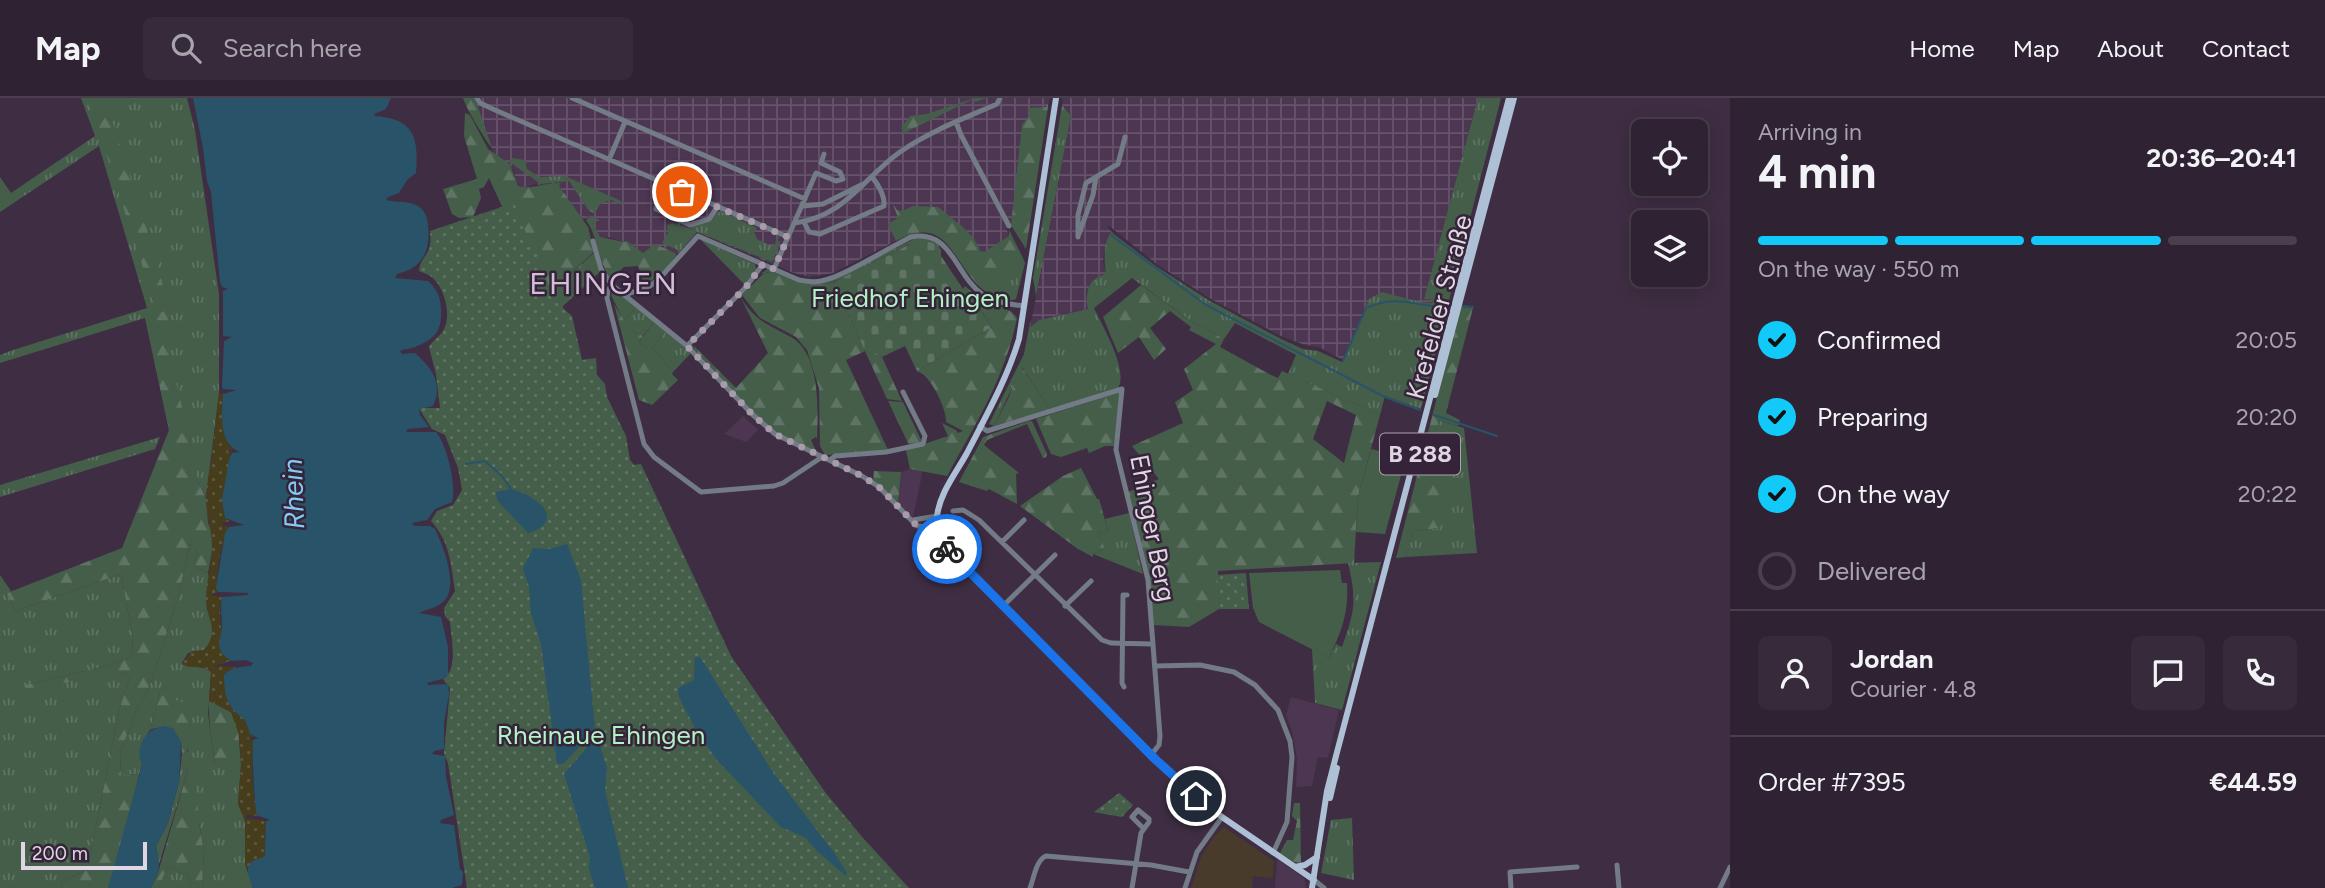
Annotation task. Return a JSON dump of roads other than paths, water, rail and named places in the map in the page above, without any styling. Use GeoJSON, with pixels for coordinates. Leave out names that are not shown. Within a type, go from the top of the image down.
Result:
{"type":"FeatureCollection","features":[{"type":"Feature","properties":{"kind":"main road"},"geometry":{"type":"LineString","coordinates":[[1056,98],[1019,339],[1012,363],[941,499],[937,528],[953,556],[1180,783],[1222,817],[1295,867],[1313,884]]}},
{"type":"Feature","properties":{"kind":"main road","name":"Krefelder Straße"},"geometry":{"type":"LineString","coordinates":[[1313,884],[1325,810],[1512,98]]}},
{"type":"Feature","properties":{"kind":"main road"},"geometry":{"type":"LineString","coordinates":[[1295,867],[1317,857]]}},
{"type":"Feature","properties":{"kind":"street"},"geometry":{"type":"LineString","coordinates":[[477,98],[488,107],[788,237]]}},
{"type":"Feature","properties":{"kind":"street"},"geometry":{"type":"LineString","coordinates":[[488,107],[492,98]]}},
{"type":"Feature","properties":{"kind":"street"},"geometry":{"type":"LineString","coordinates":[[572,98],[804,203],[823,204],[864,184]]}},
{"type":"Feature","properties":{"kind":"street"},"geometry":{"type":"LineString","coordinates":[[795,223],[804,222],[849,200],[898,153],[956,121],[997,104],[1000,98]]}},
{"type":"Feature","properties":{"kind":"street"},"geometry":{"type":"LineString","coordinates":[[609,160],[625,121]]}},
{"type":"Feature","properties":{"kind":"street"},"geometry":{"type":"LineString","coordinates":[[956,121],[1009,226]]}},
{"type":"Feature","properties":{"kind":"street"},"geometry":{"type":"LineString","coordinates":[[1096,177],[1078,237],[1078,215],[1086,183],[1096,177],[1118,164],[1125,137]]}},
{"type":"Feature","properties":{"kind":"street"},"geometry":{"type":"LineString","coordinates":[[774,269],[816,173],[836,181],[842,178],[840,172],[821,163],[824,154]]}},
{"type":"Feature","properties":{"kind":"street"},"geometry":{"type":"LineString","coordinates":[[804,222],[810,232],[820,234],[884,206],[885,202],[872,177]]}},
{"type":"Feature","properties":{"kind":"street"},"geometry":{"type":"LineString","coordinates":[[665,185],[655,208],[680,220],[695,225],[709,219],[718,206]]}},
{"type":"Feature","properties":{"kind":"street"},"geometry":{"type":"LineString","coordinates":[[625,295],[650,286],[659,279],[698,236],[799,280],[822,281],[911,237],[921,235],[932,237],[944,245],[972,286],[985,296],[998,302],[1024,306]]}},
{"type":"Feature","properties":{"kind":"street"},"geometry":{"type":"LineString","coordinates":[[593,241],[601,269],[612,285],[687,346],[753,415],[775,434],[879,487],[917,526],[937,528]]}},
{"type":"Feature","properties":{"kind":"street"},"geometry":{"type":"LineString","coordinates":[[687,346],[746,287],[763,264]]}},
{"type":"Feature","properties":{"kind":"street"},"geometry":{"type":"LineString","coordinates":[[612,285],[607,298],[644,444],[654,457],[701,492],[774,486],[822,457]]}},
{"type":"Feature","properties":{"kind":"street","name":"Ehinger Berg"},"geometry":{"type":"LineString","coordinates":[[980,426],[987,431],[1122,389],[1116,450],[1148,580],[1156,666],[1160,736],[1159,745],[1151,755]]}},
{"type":"Feature","properties":{"kind":"street"},"geometry":{"type":"LineString","coordinates":[[830,460],[835,456],[887,452],[923,444],[925,436],[903,392]]}},
{"type":"Feature","properties":{"kind":"street"},"geometry":{"type":"LineString","coordinates":[[953,510],[972,514],[1102,640],[1152,644]]}},
{"type":"Feature","properties":{"kind":"street"},"geometry":{"type":"LineString","coordinates":[[911,520],[937,516]]}},
{"type":"Feature","properties":{"kind":"street"},"geometry":{"type":"LineString","coordinates":[[1002,542],[1024,520]]}},
{"type":"Feature","properties":{"kind":"street"},"geometry":{"type":"LineString","coordinates":[[1003,607],[1055,555]]}},
{"type":"Feature","properties":{"kind":"street"},"geometry":{"type":"LineString","coordinates":[[1065,606],[1091,582]]}},
{"type":"Feature","properties":{"kind":"street"},"geometry":{"type":"LineString","coordinates":[[1124,687],[1123,595],[1127,595]]}},
{"type":"Feature","properties":{"kind":"street"},"geometry":{"type":"LineString","coordinates":[[1156,666],[1195,664],[1220,667],[1249,680],[1278,710],[1290,741],[1291,775],[1287,822],[1273,853]]}},
{"type":"Feature","properties":{"kind":"street"},"geometry":{"type":"LineString","coordinates":[[1185,888],[1197,852],[1222,817]]}},
{"type":"Feature","properties":{"kind":"street"},"geometry":{"type":"LineString","coordinates":[[1132,888],[1143,828]]}},
{"type":"Feature","properties":{"kind":"street"},"geometry":{"type":"LineString","coordinates":[[1030,888],[1042,858],[1046,856],[1137,864],[1189,872]]}},
{"type":"Feature","properties":{"kind":"street"},"geometry":{"type":"LineString","coordinates":[[1617,865],[1619,888]]}},
{"type":"Feature","properties":{"kind":"street"},"geometry":{"type":"LineString","coordinates":[[1511,888],[1510,872],[1577,867]]}},
{"type":"Feature","properties":{"kind":"street"},"geometry":{"type":"LineString","coordinates":[[1720,888],[1730,867]]}},
{"type":"Feature","properties":{"kind":"street"},"geometry":{"type":"LineString","coordinates":[[1313,884],[1324,888]]}},
{"type":"Feature","properties":{"kind":"water","name":"Rhein"},"geometry":{"type":"Polygon","coordinates":[[[193,98],[391,98],[386,109],[374,114],[375,116],[398,121],[406,126],[415,140],[416,173],[407,180],[399,193],[386,200],[414,204],[425,214],[429,234],[423,257],[395,278],[428,281],[438,294],[441,306],[440,324],[436,333],[422,344],[400,351],[402,354],[415,353],[421,359],[431,370],[437,390],[433,406],[419,409],[429,427],[408,429],[406,432],[436,432],[444,446],[452,477],[452,502],[435,509],[427,520],[412,523],[414,526],[430,526],[435,529],[446,556],[450,577],[448,595],[443,602],[419,613],[441,617],[448,647],[448,675],[427,683],[448,684],[444,749],[432,754],[445,756],[446,777],[454,815],[441,820],[440,823],[454,825],[460,869],[463,872],[462,885],[452,888],[253,888],[248,874],[251,862],[265,856],[266,821],[270,820],[256,813],[253,740],[258,738],[250,734],[244,719],[230,705],[225,687],[224,675],[227,672],[251,666],[253,663],[246,660],[231,661],[222,653],[219,645],[222,597],[249,593],[218,592],[216,588],[225,533],[229,527],[244,525],[225,518],[222,500],[229,460],[232,453],[240,452],[233,448],[225,435],[222,419],[223,394],[237,390],[222,387],[224,341],[232,337],[223,336],[223,291],[228,289],[222,287],[220,282],[211,192],[193,98]]]}},
{"type":"Feature","properties":{"kind":"water"},"geometry":{"type":"Polygon","coordinates":[[[511,489],[530,497],[544,508],[546,521],[540,528],[528,533],[497,500],[496,492],[511,489]]]}},
{"type":"Feature","properties":{"kind":"water"},"geometry":{"type":"Polygon","coordinates":[[[567,544],[581,580],[595,730],[563,764],[557,764],[541,644],[531,613],[529,587],[523,569],[533,548],[550,549],[567,544]]]}},
{"type":"Feature","properties":{"kind":"water"},"geometry":{"type":"Polygon","coordinates":[[[695,657],[700,657],[774,774],[835,854],[847,873],[846,876],[806,838],[781,827],[716,759],[696,730],[679,697],[678,688],[694,680],[695,657]]]}},
{"type":"Feature","properties":{"kind":"water"},"geometry":{"type":"Polygon","coordinates":[[[163,726],[172,728],[181,742],[179,782],[168,823],[156,846],[158,873],[151,888],[108,888],[142,765],[141,746],[151,731],[163,726]]]}},
{"type":"Feature","properties":{"kind":"water"},"geometry":{"type":"Polygon","coordinates":[[[597,736],[607,768],[605,791],[628,888],[595,888],[589,869],[590,857],[564,774],[597,736]]]}},
{"type":"Feature","properties":{"kind":"waterway"},"geometry":{"type":"LineString","coordinates":[[1111,235],[1206,305],[1385,397],[1420,410]]}},
{"type":"Feature","properties":{"kind":"waterway"},"geometry":{"type":"LineString","coordinates":[[1343,361],[1366,308],[1397,301],[1445,307]]}},
{"type":"Feature","properties":{"kind":"waterway"},"geometry":{"type":"LineString","coordinates":[[1462,306],[1473,307]]}},
{"type":"Feature","properties":{"kind":"waterway"},"geometry":{"type":"LineString","coordinates":[[1434,415],[1497,436]]}},
{"type":"Feature","properties":{"kind":"waterway"},"geometry":{"type":"LineString","coordinates":[[466,464],[485,461],[501,475],[511,489]]}},
{"type":"Feature","properties":{"kind":"district","name":"EHINGEN"},"geometry":{"type":"Point","coordinates":[604,284]}},
{"type":"Feature","properties":{"kind":"park label","name":"Friedhof Ehingen"},"geometry":{"type":"Point","coordinates":[910,298]}},
{"type":"Feature","properties":{"kind":"park label","name":"Rheinaue Ehingen"},"geometry":{"type":"Point","coordinates":[601,735]}}]}
